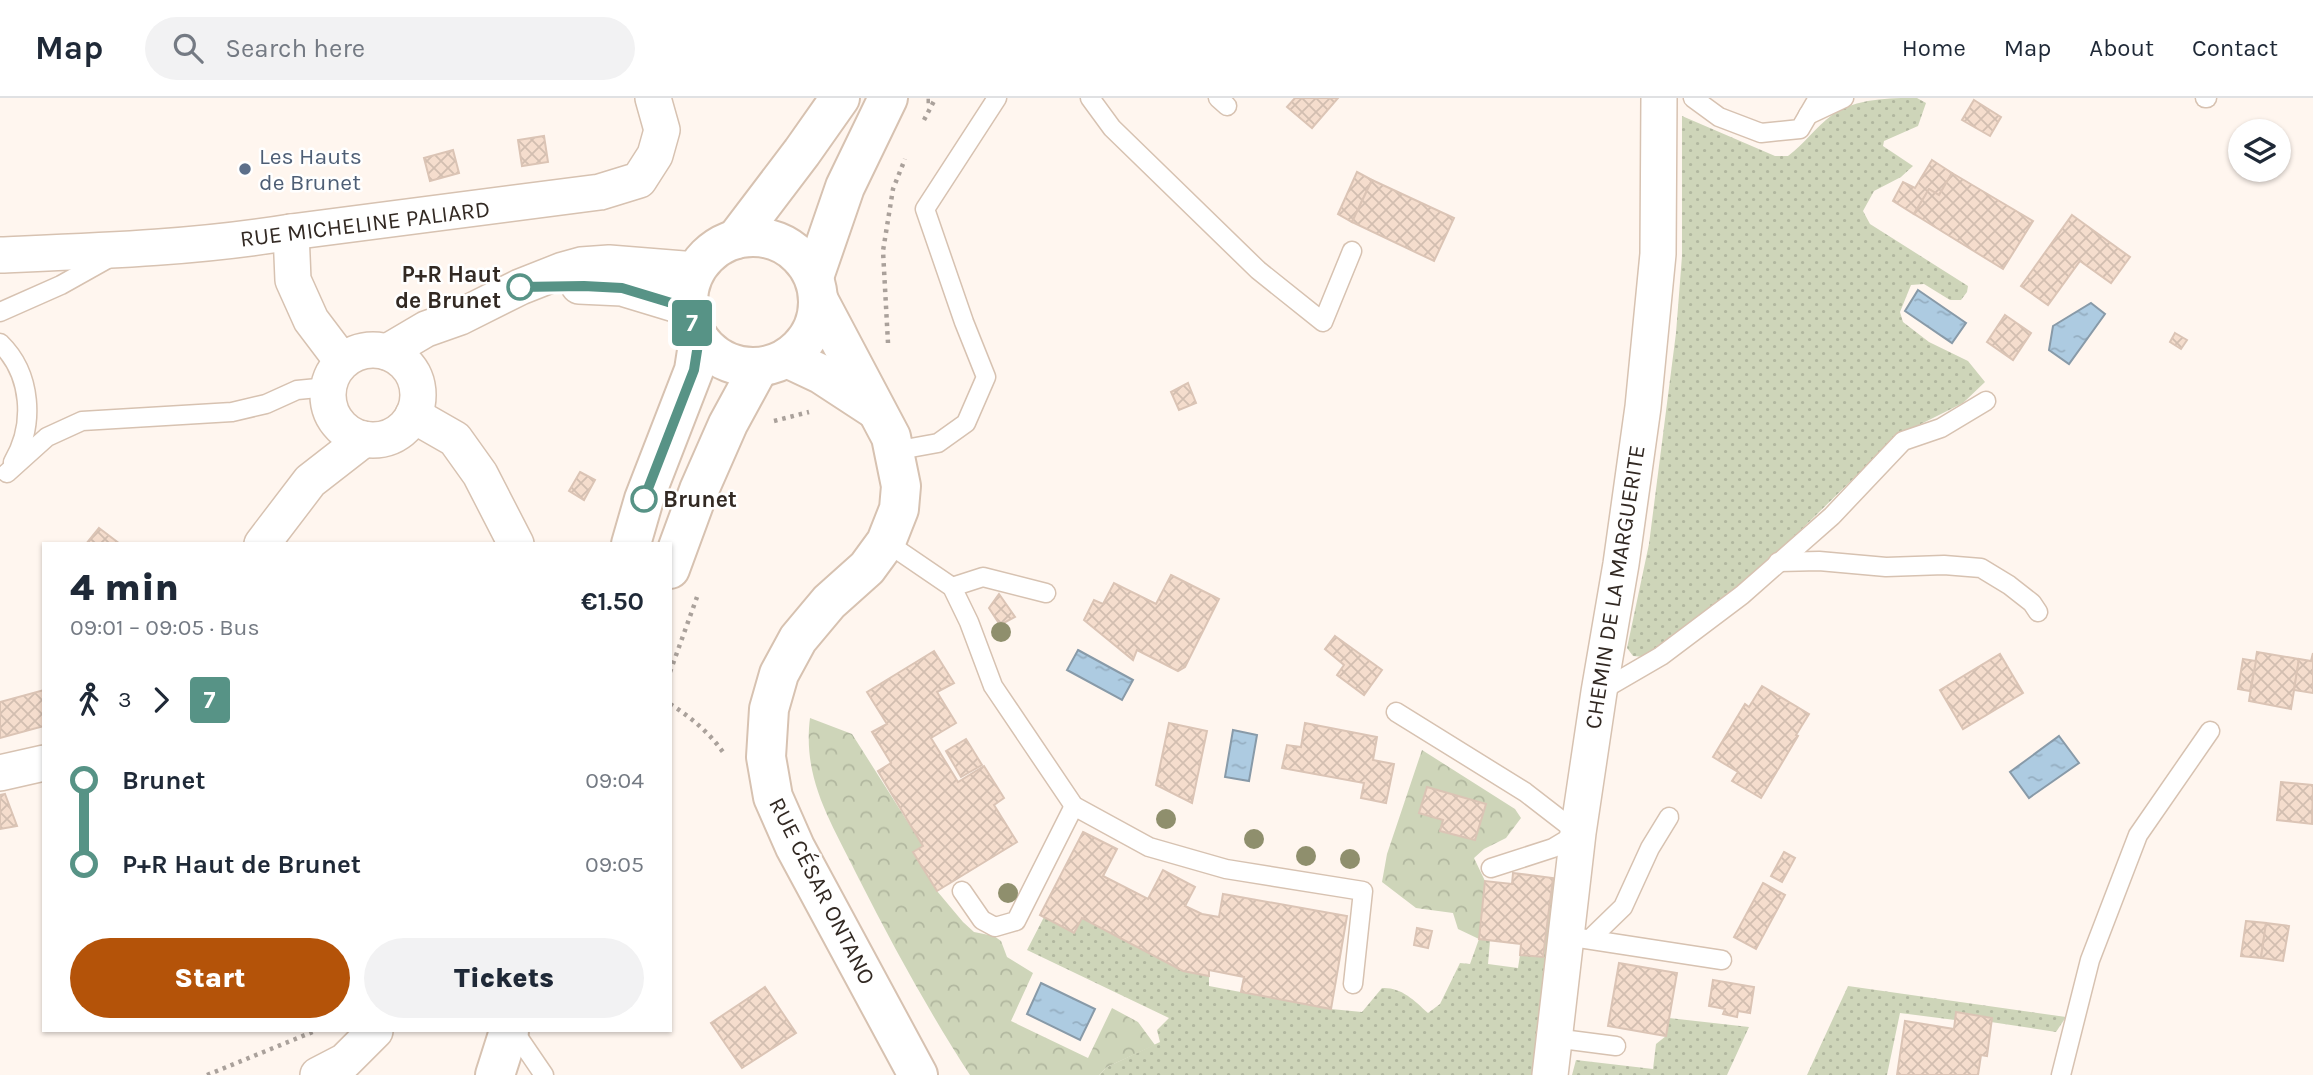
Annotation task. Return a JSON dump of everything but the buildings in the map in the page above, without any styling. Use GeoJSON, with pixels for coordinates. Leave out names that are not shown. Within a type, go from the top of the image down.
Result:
{"type":"FeatureCollection","features":[{"type":"Feature","properties":{"kind":"main road"},"geometry":{"type":"LineString","coordinates":[[736,239],[840,98]]}},
{"type":"Feature","properties":{"kind":"main road"},"geometry":{"type":"LineString","coordinates":[[672,564],[727,424],[773,363],[800,348],[810,334],[817,318],[816,289],[845,187],[888,98]]}},
{"type":"Feature","properties":{"kind":"main road"},"geometry":{"type":"LineString","coordinates":[[632,542],[644,499],[694,370],[694,323],[689,289],[706,256],[736,239],[755,237],[773,240],[790,248],[805,261],[816,289]]}},
{"type":"Feature","properties":{"kind":"main road","name":"RUE CÉSAR ONTANO"},"geometry":{"type":"LineString","coordinates":[[816,289],[874,409],[891,437],[901,486],[899,509],[886,542],[867,568],[829,602],[798,639],[779,674],[769,709],[766,757],[773,797],[795,847],[918,1075]]}},
{"type":"Feature","properties":{"kind":"main road"},"geometry":{"type":"LineString","coordinates":[[694,323],[708,349],[732,364],[773,363]]}},
{"type":"Feature","properties":{"kind":"main road","name":"RUE CÉSAR ONTANO"},"geometry":{"type":"LineString","coordinates":[[773,363],[821,374],[874,409]]}},
{"type":"Feature","properties":{"kind":"main road"},"geometry":{"type":"LineString","coordinates":[[495,1075],[509,1032]]}},
{"type":"Feature","properties":{"kind":"street","name":"RUE MICHELINE PALIARD"},"geometry":{"type":"LineString","coordinates":[[0,255],[124,250],[241,240],[600,192],[639,180],[655,155],[662,130],[653,98]]}},
{"type":"Feature","properties":{"kind":"street","name":"CHEMIN DE LA MARGUERITE"},"geometry":{"type":"LineString","coordinates":[[1550,1075],[1554,1038],[1578,938],[1578,833],[1643,407],[1658,254],[1659,98]]}},
{"type":"Feature","properties":{"kind":"street"},"geometry":{"type":"LineString","coordinates":[[291,232],[293,279],[311,320],[333,386],[343,429],[364,439],[379,440],[404,427],[413,415],[417,403],[415,380],[409,368],[399,358],[387,352],[363,351],[333,386],[310,481]]}},
{"type":"Feature","properties":{"kind":"street"},"geometry":{"type":"LineString","coordinates":[[387,352],[426,329],[460,317],[520,287],[581,265],[609,263],[696,271]]}},
{"type":"Feature","properties":{"kind":"street"},"geometry":{"type":"LineString","coordinates":[[520,287],[622,288],[694,323]]}},
{"type":"Feature","properties":{"kind":"street"},"geometry":{"type":"LineString","coordinates":[[415,380],[460,317]]}},
{"type":"Feature","properties":{"kind":"street"},"geometry":{"type":"LineString","coordinates":[[413,415],[455,439],[480,474],[515,542]]}},
{"type":"Feature","properties":{"kind":"street"},"geometry":{"type":"LineString","coordinates":[[264,542],[310,481],[364,439]]}},
{"type":"Feature","properties":{"kind":"street"},"geometry":{"type":"LineString","coordinates":[[0,773],[42,763]]}},
{"type":"Feature","properties":{"kind":"street"},"geometry":{"type":"LineString","coordinates":[[318,1075],[345,1061],[374,1032]]}},
{"type":"Feature","properties":{"kind":"lane"},"geometry":{"type":"LineString","coordinates":[[894,451],[938,443],[967,423],[986,377],[925,209],[997,98]]}},
{"type":"Feature","properties":{"kind":"lane"},"geometry":{"type":"LineString","coordinates":[[1090,98],[1112,128],[1258,270],[1323,322],[1352,251]]}},
{"type":"Feature","properties":{"kind":"lane"},"geometry":{"type":"LineString","coordinates":[[1693,98],[1719,117],[1761,133],[1800,129],[1818,98]]}},
{"type":"Feature","properties":{"kind":"lane"},"geometry":{"type":"LineString","coordinates":[[1808,114],[1844,98]]}},
{"type":"Feature","properties":{"kind":"lane"},"geometry":{"type":"LineString","coordinates":[[0,312],[61,285],[124,250]]}},
{"type":"Feature","properties":{"kind":"lane"},"geometry":{"type":"LineString","coordinates":[[0,343],[18,366],[28,410],[26,432],[18,454],[4,476]]}},
{"type":"Feature","properties":{"kind":"lane"},"geometry":{"type":"LineString","coordinates":[[4,476],[47,437],[82,421],[232,412],[266,404],[297,390],[333,386]]}},
{"type":"Feature","properties":{"kind":"lane"},"geometry":{"type":"LineString","coordinates":[[1598,692],[1661,656],[1742,595],[1832,516],[1903,441],[1941,428],[1986,401]]}},
{"type":"Feature","properties":{"kind":"lane"},"geometry":{"type":"LineString","coordinates":[[886,542],[952,587],[970,622],[993,686],[1074,806],[1149,848],[1226,869],[1363,891],[1353,984]]}},
{"type":"Feature","properties":{"kind":"lane"},"geometry":{"type":"LineString","coordinates":[[1778,562],[1819,562],[1886,568],[1944,565],[1981,568],[2009,585],[2032,603],[2038,612]]}},
{"type":"Feature","properties":{"kind":"lane"},"geometry":{"type":"LineString","coordinates":[[952,587],[983,577],[1046,593]]}},
{"type":"Feature","properties":{"kind":"lane"},"geometry":{"type":"LineString","coordinates":[[1396,712],[1525,792],[1578,833],[1553,848],[1491,868]]}},
{"type":"Feature","properties":{"kind":"lane"},"geometry":{"type":"LineString","coordinates":[[2060,1075],[2090,960],[2138,835],[2210,731]]}},
{"type":"Feature","properties":{"kind":"lane"},"geometry":{"type":"LineString","coordinates":[[962,891],[982,920],[995,927],[1016,921],[1074,806]]}},
{"type":"Feature","properties":{"kind":"lane"},"geometry":{"type":"LineString","coordinates":[[1578,938],[1623,907],[1650,848],[1669,817]]}},
{"type":"Feature","properties":{"kind":"lane"},"geometry":{"type":"LineString","coordinates":[[1578,938],[1722,960]]}},
{"type":"Feature","properties":{"kind":"lane"},"geometry":{"type":"LineString","coordinates":[[515,1032],[544,1075]]}},
{"type":"Feature","properties":{"kind":"lane"},"geometry":{"type":"LineString","coordinates":[[1554,1038],[1616,1046]]}},
{"type":"Feature","properties":{"kind":"path"},"geometry":{"type":"LineString","coordinates":[[672,705],[691,717],[717,743],[732,764]]}},
{"type":"Feature","properties":{"kind":"path"},"geometry":{"type":"LineString","coordinates":[[207,1075],[314,1032]]}},
{"type":"Feature","properties":{"kind":"green space"},"geometry":{"type":"Polygon","coordinates":[[[1917,98],[1926,103],[1918,126],[1884,141],[1883,146],[1913,166],[1901,177],[1874,191],[1863,211],[1870,224],[1968,286],[1961,300],[1950,300],[1924,284],[1911,285],[1900,312],[1903,322],[1929,342],[1968,361],[1985,382],[1963,403],[1897,436],[1770,560],[1676,640],[1644,657],[1633,656],[1627,648],[1649,544],[1676,333],[1682,256],[1682,116],[1775,156],[1788,156],[1841,109],[1873,100],[1917,98]]]}},
{"type":"Feature","properties":{"kind":"green space"},"geometry":{"type":"Polygon","coordinates":[[[810,718],[852,734],[923,846],[913,852],[937,891],[974,932],[994,936],[1001,941],[1007,957],[1033,973],[1011,1021],[1088,1058],[1112,1008],[1138,1022],[1155,1045],[1107,1067],[1099,1075],[970,1075],[898,954],[830,821],[815,782],[811,762],[810,718]]]}},
{"type":"Feature","properties":{"kind":"green space"},"geometry":{"type":"Polygon","coordinates":[[[1422,750],[1515,809],[1521,818],[1506,838],[1484,849],[1474,858],[1485,881],[1479,939],[1458,929],[1453,913],[1416,908],[1382,882],[1387,854],[1422,750]],[[1427,787],[1420,813],[1443,820],[1440,831],[1475,840],[1485,804],[1427,787]]]}},
{"type":"Feature","properties":{"kind":"green space"},"geometry":{"type":"Polygon","coordinates":[[[1553,878],[1559,878],[1540,1075],[1099,1075],[1107,1067],[1160,1042],[1157,1030],[1169,1018],[1027,950],[1044,917],[1074,933],[1082,918],[1183,971],[1209,976],[1209,986],[1331,1009],[1362,1012],[1382,988],[1389,988],[1407,995],[1428,1013],[1440,1004],[1460,963],[1470,964],[1479,939],[1490,941],[1488,964],[1518,968],[1520,955],[1543,957],[1553,878]]]}},
{"type":"Feature","properties":{"kind":"green space"},"geometry":{"type":"Polygon","coordinates":[[[1848,986],[2066,1017],[2056,1032],[1991,1022],[1991,1018],[1957,1012],[1955,1020],[1900,1013],[1887,1075],[1807,1075],[1848,986]]]}},
{"type":"Feature","properties":{"kind":"green space"},"geometry":{"type":"Polygon","coordinates":[[[1669,1018],[1749,1027],[1727,1075],[1572,1075],[1576,1060],[1653,1069],[1656,1044],[1666,1036],[1669,1018]]]}},
{"type":"Feature","properties":{"kind":"water"},"geometry":{"type":"Polygon","coordinates":[[[1918,290],[1966,323],[1952,343],[1905,311],[1918,290]]]}},
{"type":"Feature","properties":{"kind":"water"},"geometry":{"type":"Polygon","coordinates":[[[2091,303],[2105,314],[2069,364],[2049,350],[2053,326],[2091,303]]]}},
{"type":"Feature","properties":{"kind":"water"},"geometry":{"type":"Polygon","coordinates":[[[1078,650],[1133,680],[1122,700],[1067,670],[1078,650]]]}},
{"type":"Feature","properties":{"kind":"water"},"geometry":{"type":"Polygon","coordinates":[[[1233,730],[1257,735],[1249,781],[1225,777],[1233,730]]]}},
{"type":"Feature","properties":{"kind":"water"},"geometry":{"type":"Polygon","coordinates":[[[2059,736],[2079,763],[2029,798],[2010,772],[2059,736]]]}},
{"type":"Feature","properties":{"kind":"water"},"geometry":{"type":"Polygon","coordinates":[[[1041,983],[1095,1009],[1080,1040],[1027,1014],[1041,983]]]}},
{"type":"Feature","properties":{"kind":"bus line","name":"7"},"geometry":{"type":"LineString","coordinates":[[520,287],[622,288],[688,308],[699,338],[694,370],[644,499]]}},
{"type":"Feature","properties":{"kind":"place","name":"Les Hauts de Brunet"},"geometry":{"type":"Point","coordinates":[245,169]}},
{"type":"Feature","properties":{"kind":"place","name":"P+R Haut de Brunet"},"geometry":{"type":"Point","coordinates":[520,287]}},
{"type":"Feature","properties":{"kind":"place","name":"Brunet"},"geometry":{"type":"Point","coordinates":[644,499]}}]}
